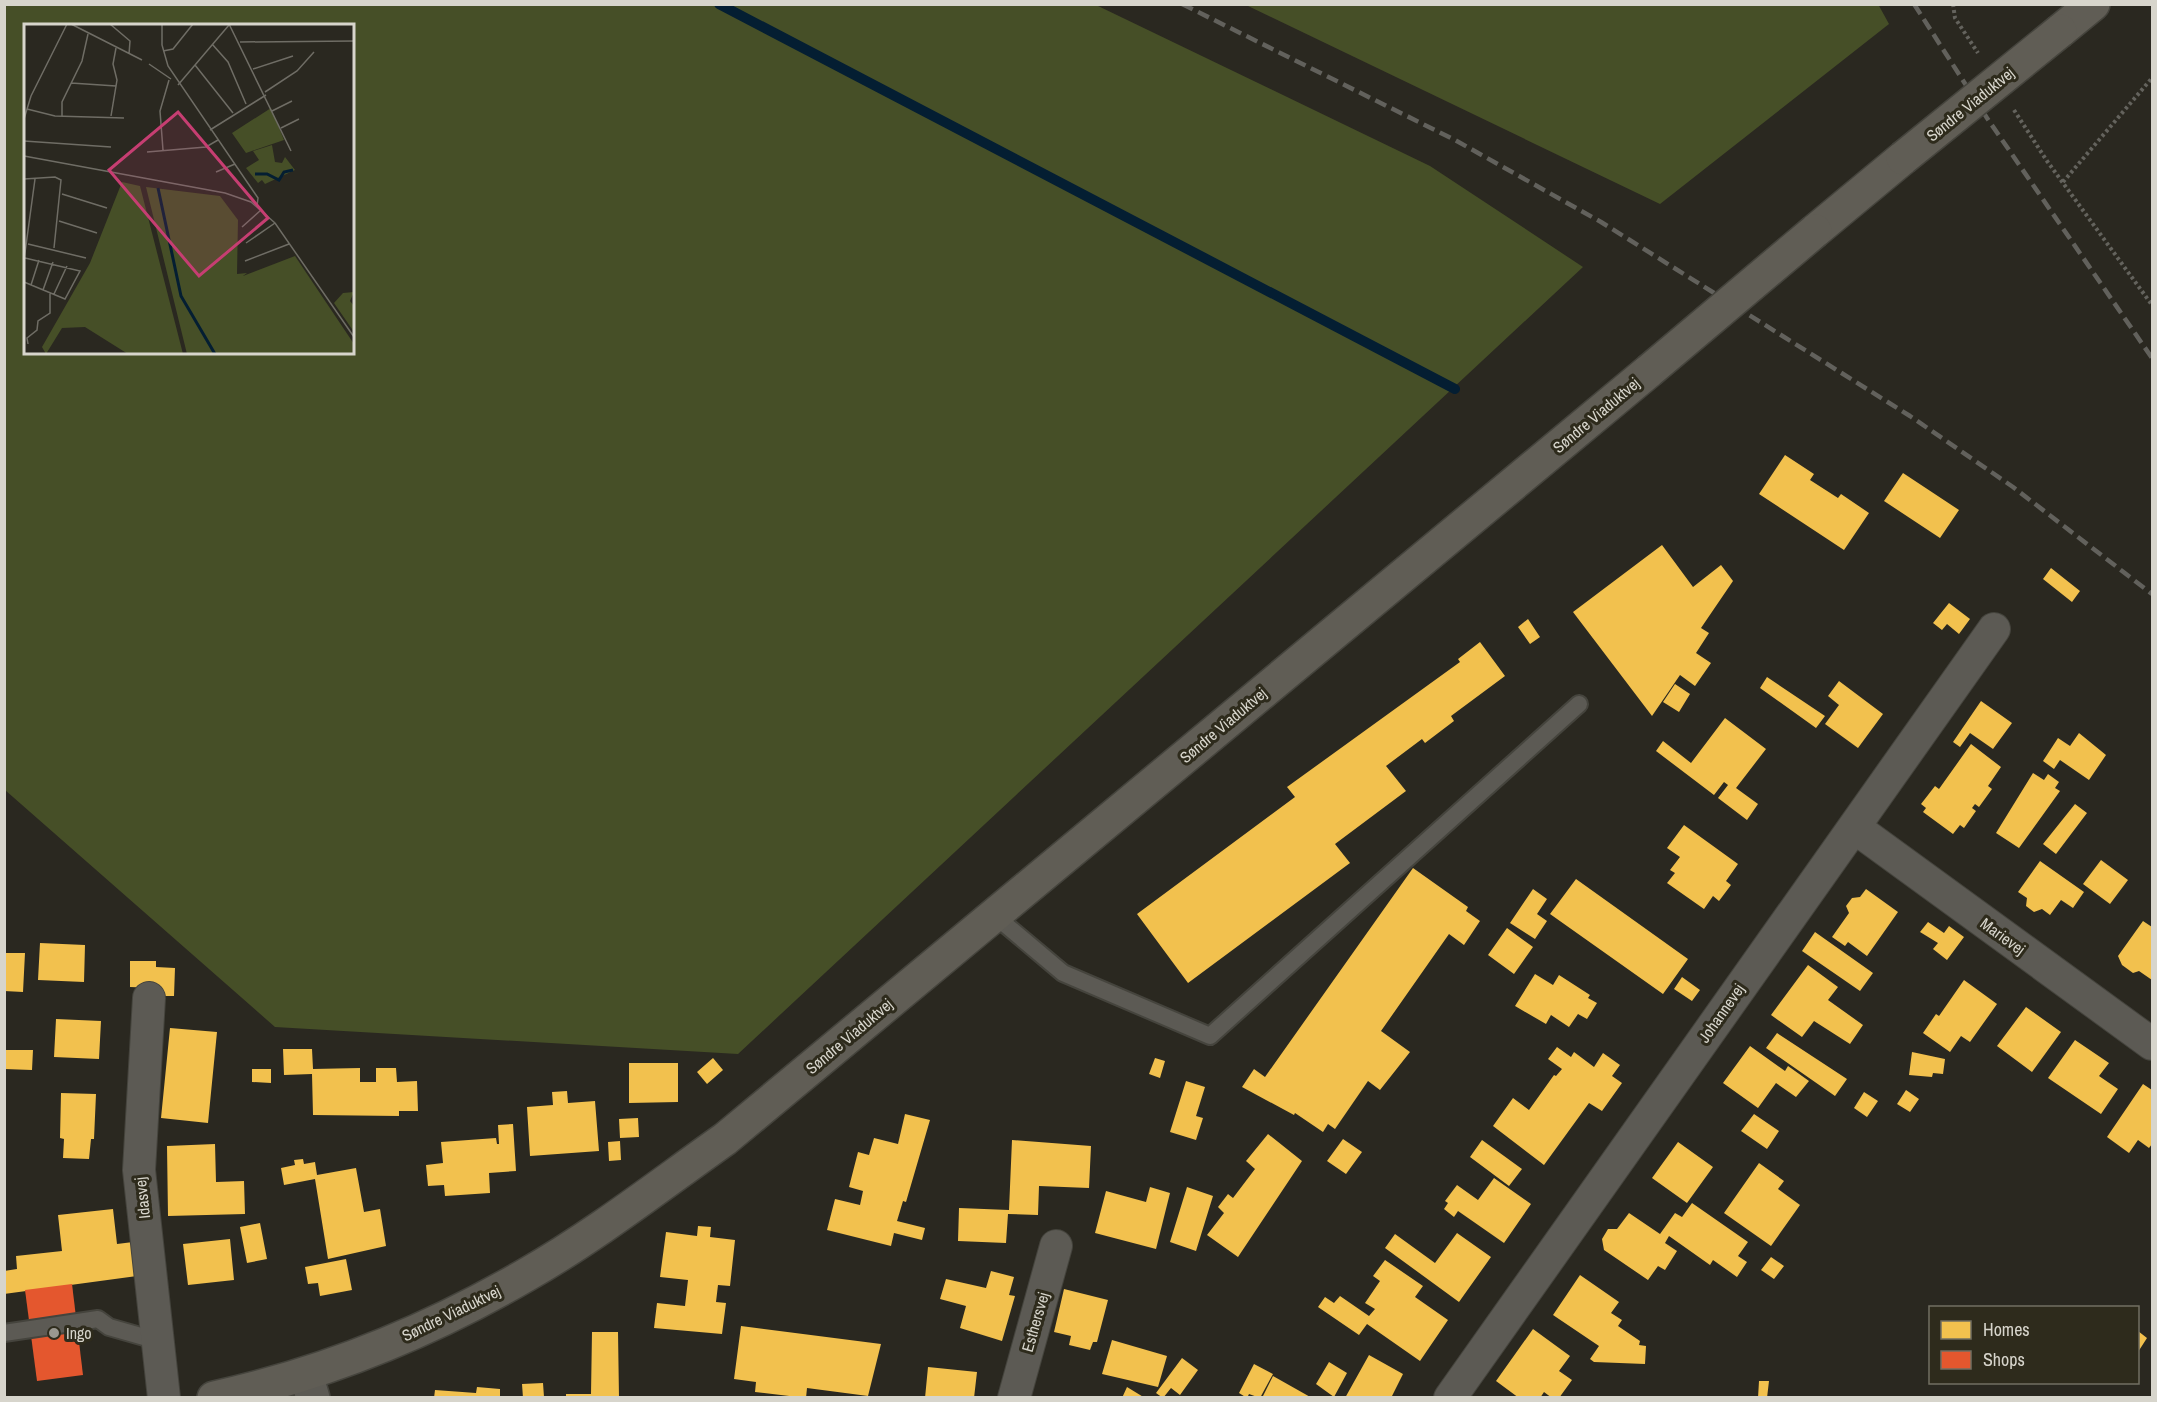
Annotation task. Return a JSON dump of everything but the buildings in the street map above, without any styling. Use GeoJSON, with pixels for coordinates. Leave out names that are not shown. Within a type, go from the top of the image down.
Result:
{"type":"FeatureCollection","features":[{"type":"Feature","properties":{"kind":"main road","name":"Søndre Viaduktvej"},"geometry":{"type":"LineString","coordinates":[[214,1398],[310,1386],[359,1357],[456,1313],[526,1275],[593,1233],[725,1139],[1815,231],[2093,4]]}},
{"type":"Feature","properties":{"kind":"street","name":"Johannevej"},"geometry":{"type":"LineString","coordinates":[[1450,1398],[1994,629]]}},
{"type":"Feature","properties":{"kind":"street","name":"Marievej"},"geometry":{"type":"LineString","coordinates":[[1854,827],[2152,1044]]}},
{"type":"Feature","properties":{"kind":"street","name":"Idasvej"},"geometry":{"type":"LineString","coordinates":[[149,998],[139,1170],[164,1398]]}},
{"type":"Feature","properties":{"kind":"street","name":"Esthersvej"},"geometry":{"type":"LineString","coordinates":[[1014,1398],[1056,1246]]}},
{"type":"Feature","properties":{"kind":"lane"},"geometry":{"type":"LineString","coordinates":[[994,915],[1063,973],[1210,1036],[1579,704]]}},
{"type":"Feature","properties":{"kind":"lane"},"geometry":{"type":"LineString","coordinates":[[4,1333],[98,1319],[109,1327],[158,1341]]}},
{"type":"Feature","properties":{"kind":"path"},"geometry":{"type":"LineString","coordinates":[[1953,4],[1955,18],[1980,56]]}},
{"type":"Feature","properties":{"kind":"path"},"geometry":{"type":"LineString","coordinates":[[2063,182],[2152,78]]}},
{"type":"Feature","properties":{"kind":"path"},"geometry":{"type":"LineString","coordinates":[[2010,104],[2152,305]]}},
{"type":"Feature","properties":{"kind":"green space"},"geometry":{"type":"Polygon","coordinates":[[[5,4],[1096,5],[1430,166],[1583,267],[738,1054],[275,1027],[5,790],[5,4]]]}},
{"type":"Feature","properties":{"kind":"green space"},"geometry":{"type":"Polygon","coordinates":[[[1878,4],[1889,24],[1660,204],[1246,5],[1878,4]]]}},
{"type":"Feature","properties":{"kind":"waterway"},"geometry":{"type":"LineString","coordinates":[[719,4],[1455,389]]}},
{"type":"Feature","properties":{"kind":"railway"},"geometry":{"type":"LineString","coordinates":[[1182,4],[1455,140],[1601,222],[1910,416],[2013,487],[2152,594]]}},
{"type":"Feature","properties":{"kind":"railway"},"geometry":{"type":"LineString","coordinates":[[1914,4],[1987,118],[2152,358]]}},
{"type":"Feature","properties":{"kind":"place","name":"Ingo"},"geometry":{"type":"Point","coordinates":[54,1333]}}]}
